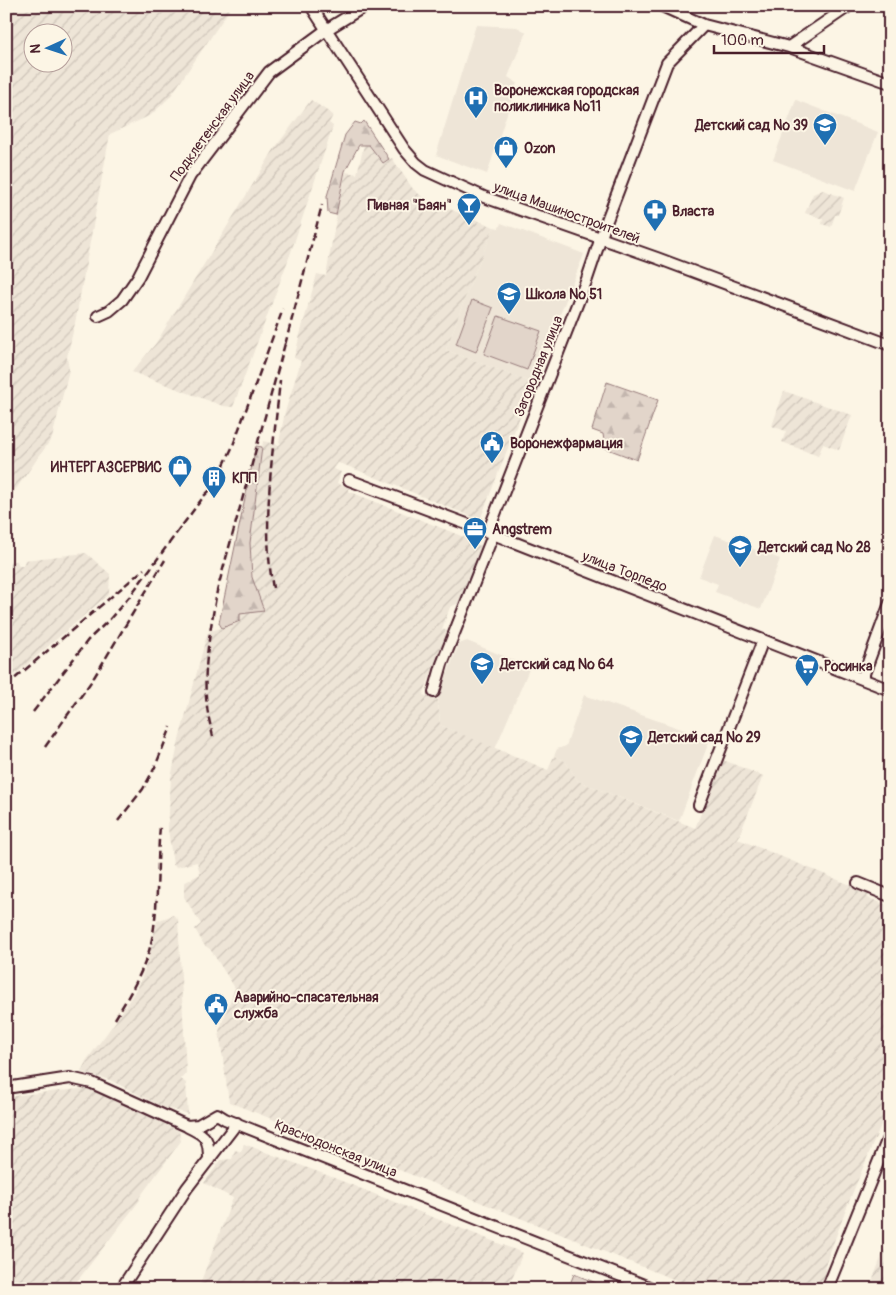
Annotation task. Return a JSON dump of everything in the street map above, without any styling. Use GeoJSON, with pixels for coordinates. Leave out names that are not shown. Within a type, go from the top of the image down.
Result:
{"type":"FeatureCollection","features":[{"type":"Feature","properties":{"kind":"street","name":"улица Машиностроителей"},"geometry":{"type":"LineString","coordinates":[[311,6],[404,149],[425,170],[484,197],[601,238],[890,345]]}},
{"type":"Feature","properties":{"kind":"street","name":"Подклетенская улица"},"geometry":{"type":"LineString","coordinates":[[98,316],[109,311],[128,292],[138,277],[190,176],[269,72],[326,30],[365,6]]}},
{"type":"Feature","properties":{"kind":"street"},"geometry":{"type":"LineString","coordinates":[[662,6],[704,25],[789,46],[890,83]]}},
{"type":"Feature","properties":{"kind":"street"},"geometry":{"type":"LineString","coordinates":[[789,46],[849,6]]}},
{"type":"Feature","properties":{"kind":"street","name":"Загородная улица"},"geometry":{"type":"LineString","coordinates":[[434,692],[442,664],[490,533],[667,63],[704,25]]}},
{"type":"Feature","properties":{"kind":"street","name":"улица Торпедо"},"geometry":{"type":"LineString","coordinates":[[349,480],[476,530],[490,533],[890,690]]}},
{"type":"Feature","properties":{"kind":"street"},"geometry":{"type":"LineString","coordinates":[[862,679],[890,603]]}},
{"type":"Feature","properties":{"kind":"street"},"geometry":{"type":"LineString","coordinates":[[699,805],[763,640]]}},
{"type":"Feature","properties":{"kind":"street"},"geometry":{"type":"LineString","coordinates":[[858,883],[890,896]]}},
{"type":"Feature","properties":{"kind":"street"},"geometry":{"type":"LineString","coordinates":[[6,1088],[70,1078],[92,1082],[202,1134],[207,1140],[209,1160]]}},
{"type":"Feature","properties":{"kind":"street","name":"Краснодонская улица"},"geometry":{"type":"LineString","coordinates":[[187,1126],[198,1125],[217,1114],[225,1119],[654,1289]]}},
{"type":"Feature","properties":{"kind":"street"},"geometry":{"type":"LineString","coordinates":[[121,1289],[187,1188],[237,1123]]}},
{"type":"Feature","properties":{"kind":"street"},"geometry":{"type":"LineString","coordinates":[[827,1289],[890,1133]]}},
{"type":"Feature","properties":{"kind":"shaded area"},"geometry":{"type":"Polygon","coordinates":[[[6,6],[232,6],[170,97],[151,115],[110,134],[67,357],[69,370],[52,438],[6,503],[6,6]]]}},
{"type":"Feature","properties":{"kind":"shaded area","name":"Воронежская городская поликлиника №11"},"geometry":{"type":"Polygon","coordinates":[[[476,25],[517,27],[526,32],[508,77],[517,83],[487,174],[436,155],[476,25]]]}},
{"type":"Feature","properties":{"kind":"shaded area"},"geometry":{"type":"Polygon","coordinates":[[[311,100],[333,115],[329,123],[333,126],[290,255],[233,407],[223,406],[132,372],[156,343],[275,148],[311,100]]]}},
{"type":"Feature","properties":{"kind":"shaded area","name":"Детский сад № 39"},"geometry":{"type":"Polygon","coordinates":[[[796,100],[878,132],[855,191],[773,160],[796,100]]]}},
{"type":"Feature","properties":{"kind":"shaded area"},"geometry":{"type":"Polygon","coordinates":[[[364,145],[369,145],[383,163],[392,158],[413,189],[425,199],[494,227],[446,350],[533,383],[480,520],[345,465],[338,463],[334,469],[341,472],[337,483],[349,488],[348,491],[474,541],[473,543],[481,546],[459,603],[450,607],[442,629],[447,631],[423,695],[438,700],[440,725],[548,770],[554,756],[565,761],[578,781],[695,828],[723,760],[763,776],[738,839],[870,893],[868,898],[890,906],[890,1103],[824,1268],[829,1272],[822,1289],[698,1289],[229,1102],[219,1031],[235,988],[210,949],[204,945],[195,929],[201,924],[184,897],[184,883],[200,874],[197,862],[177,867],[173,865],[168,829],[171,778],[207,634],[210,631],[222,628],[240,614],[254,585],[250,543],[263,441],[279,445],[281,443],[279,442],[285,412],[301,361],[294,358],[301,331],[317,274],[326,276],[346,172],[357,174],[364,145]]]}},
{"type":"Feature","properties":{"kind":"shaded area"},"geometry":{"type":"Polygon","coordinates":[[[823,190],[844,198],[831,227],[822,224],[823,219],[805,213],[813,194],[823,190]]]}},
{"type":"Feature","properties":{"kind":"shaded area","name":"Школа № 51"},"geometry":{"type":"Polygon","coordinates":[[[501,223],[584,254],[533,383],[446,350],[494,227],[499,228],[501,223]]]}},
{"type":"Feature","properties":{"kind":"shaded area"},"geometry":{"type":"Polygon","coordinates":[[[784,391],[852,415],[839,450],[823,444],[818,456],[782,442],[786,431],[772,426],[784,391]]]}},
{"type":"Feature","properties":{"kind":"shaded area","name":"Детский сад № 28"},"geometry":{"type":"Polygon","coordinates":[[[715,535],[780,559],[761,609],[715,592],[718,584],[699,577],[715,535]]]}},
{"type":"Feature","properties":{"kind":"shaded area"},"geometry":{"type":"Polygon","coordinates":[[[86,553],[110,574],[109,594],[10,679],[6,677],[6,562],[17,561],[19,566],[23,566],[25,560],[86,553]]]}},
{"type":"Feature","properties":{"kind":"shaded area","name":"Детский сад № 64"},"geometry":{"type":"Polygon","coordinates":[[[467,641],[530,667],[495,749],[440,725],[438,697],[459,644],[467,641]]]}},
{"type":"Feature","properties":{"kind":"shaded area","name":"Детский сад № 29"},"geometry":{"type":"Polygon","coordinates":[[[584,695],[710,739],[679,821],[578,781],[565,761],[554,756],[557,749],[566,746],[584,695]]]}},
{"type":"Feature","properties":{"kind":"shaded area"},"geometry":{"type":"Polygon","coordinates":[[[173,915],[178,919],[186,1073],[181,1079],[186,1083],[188,1114],[163,1107],[110,1080],[81,1072],[86,1061],[116,1021],[139,985],[148,960],[157,921],[173,915]]]}},
{"type":"Feature","properties":{"kind":"shaded area"},"geometry":{"type":"Polygon","coordinates":[[[90,1088],[179,1131],[181,1141],[139,1198],[140,1200],[71,1289],[6,1289],[6,1099],[19,1095],[90,1088]]]}},
{"type":"Feature","properties":{"kind":"shaded area"},"geometry":{"type":"Polygon","coordinates":[[[244,1144],[523,1253],[507,1289],[198,1289],[233,1198],[204,1183],[221,1160],[232,1159],[235,1150],[241,1152],[244,1144]]]}},
{"type":"Feature","properties":{"kind":"shaded area"},"geometry":{"type":"Polygon","coordinates":[[[890,1235],[890,1289],[869,1289],[890,1235]]]}},
{"type":"Feature","properties":{"kind":"green space"},"geometry":{"type":"Polygon","coordinates":[[[364,121],[389,159],[383,163],[369,145],[359,145],[345,171],[336,215],[328,213],[327,196],[345,135],[355,122],[361,124],[364,121]]]}},
{"type":"Feature","properties":{"kind":"green space"},"geometry":{"type":"Polygon","coordinates":[[[472,300],[493,308],[476,352],[456,344],[472,300]]]}},
{"type":"Feature","properties":{"kind":"green space"},"geometry":{"type":"Polygon","coordinates":[[[498,316],[541,331],[527,370],[484,354],[498,316]]]}},
{"type":"Feature","properties":{"kind":"green space"},"geometry":{"type":"Polygon","coordinates":[[[607,382],[658,400],[637,460],[605,448],[603,434],[592,430],[607,382]]]}},
{"type":"Feature","properties":{"kind":"green space"},"geometry":{"type":"Polygon","coordinates":[[[256,446],[262,447],[250,543],[252,577],[264,611],[240,614],[240,621],[222,628],[219,623],[256,446]]]}},
{"type":"Feature","properties":{"kind":"green space"},"geometry":{"type":"Polygon","coordinates":[[[574,1274],[611,1289],[568,1289],[574,1274]]]}},
{"type":"Feature","properties":{"kind":"railway"},"geometry":{"type":"LineString","coordinates":[[285,345],[322,205]]}},
{"type":"Feature","properties":{"kind":"railway"},"geometry":{"type":"LineString","coordinates":[[33,712],[88,640],[130,596],[204,496],[214,486],[232,448],[283,309]]}},
{"type":"Feature","properties":{"kind":"railway"},"geometry":{"type":"LineString","coordinates":[[213,737],[207,710],[206,678],[208,649],[217,591],[286,340]]}},
{"type":"Feature","properties":{"kind":"railway"},"geometry":{"type":"LineString","coordinates":[[273,588],[268,538],[268,511],[280,380]]}},
{"type":"Feature","properties":{"kind":"railway"},"geometry":{"type":"LineString","coordinates":[[45,747],[93,679],[165,560]]}},
{"type":"Feature","properties":{"kind":"railway"},"geometry":{"type":"LineString","coordinates":[[6,686],[144,569]]}},
{"type":"Feature","properties":{"kind":"railway"},"geometry":{"type":"LineString","coordinates":[[118,821],[143,789],[155,767],[171,727]]}},
{"type":"Feature","properties":{"kind":"railway"},"geometry":{"type":"LineString","coordinates":[[115,1019],[140,973],[151,943],[156,911],[160,827]]}},
{"type":"Feature","properties":{"kind":"place","name":"Воронежская городская поликлиника №11"},"geometry":{"type":"Point","coordinates":[476,119]}},
{"type":"Feature","properties":{"kind":"place","name":"Детский сад № 39"},"geometry":{"type":"Point","coordinates":[825,146]}},
{"type":"Feature","properties":{"kind":"place","name":"Ozon"},"geometry":{"type":"Point","coordinates":[506,169]}},
{"type":"Feature","properties":{"kind":"place","name":"Пивная \"Баян\""},"geometry":{"type":"Point","coordinates":[469,226]}},
{"type":"Feature","properties":{"kind":"place","name":"Власта"},"geometry":{"type":"Point","coordinates":[655,232]}},
{"type":"Feature","properties":{"kind":"place","name":"Школа № 51"},"geometry":{"type":"Point","coordinates":[509,315]}},
{"type":"Feature","properties":{"kind":"place","name":"Воронежфармация"},"geometry":{"type":"Point","coordinates":[492,464]}},
{"type":"Feature","properties":{"kind":"place","name":"ИНТЕРГАЗСЕРВИС"},"geometry":{"type":"Point","coordinates":[180,488]}},
{"type":"Feature","properties":{"kind":"place","name":"КПП"},"geometry":{"type":"Point","coordinates":[214,499]}},
{"type":"Feature","properties":{"kind":"place","name":"Angstrem"},"geometry":{"type":"Point","coordinates":[475,550]}},
{"type":"Feature","properties":{"kind":"place","name":"Детский сад № 28"},"geometry":{"type":"Point","coordinates":[740,568]}},
{"type":"Feature","properties":{"kind":"place","name":"Детский сад № 64"},"geometry":{"type":"Point","coordinates":[482,685]}},
{"type":"Feature","properties":{"kind":"place","name":"Росинка"},"geometry":{"type":"Point","coordinates":[807,687]}},
{"type":"Feature","properties":{"kind":"place","name":"Детский сад № 29"},"geometry":{"type":"Point","coordinates":[631,758]}},
{"type":"Feature","properties":{"kind":"place","name":"Аварийно-спасательная служба"},"geometry":{"type":"Point","coordinates":[216,1026]}}]}
